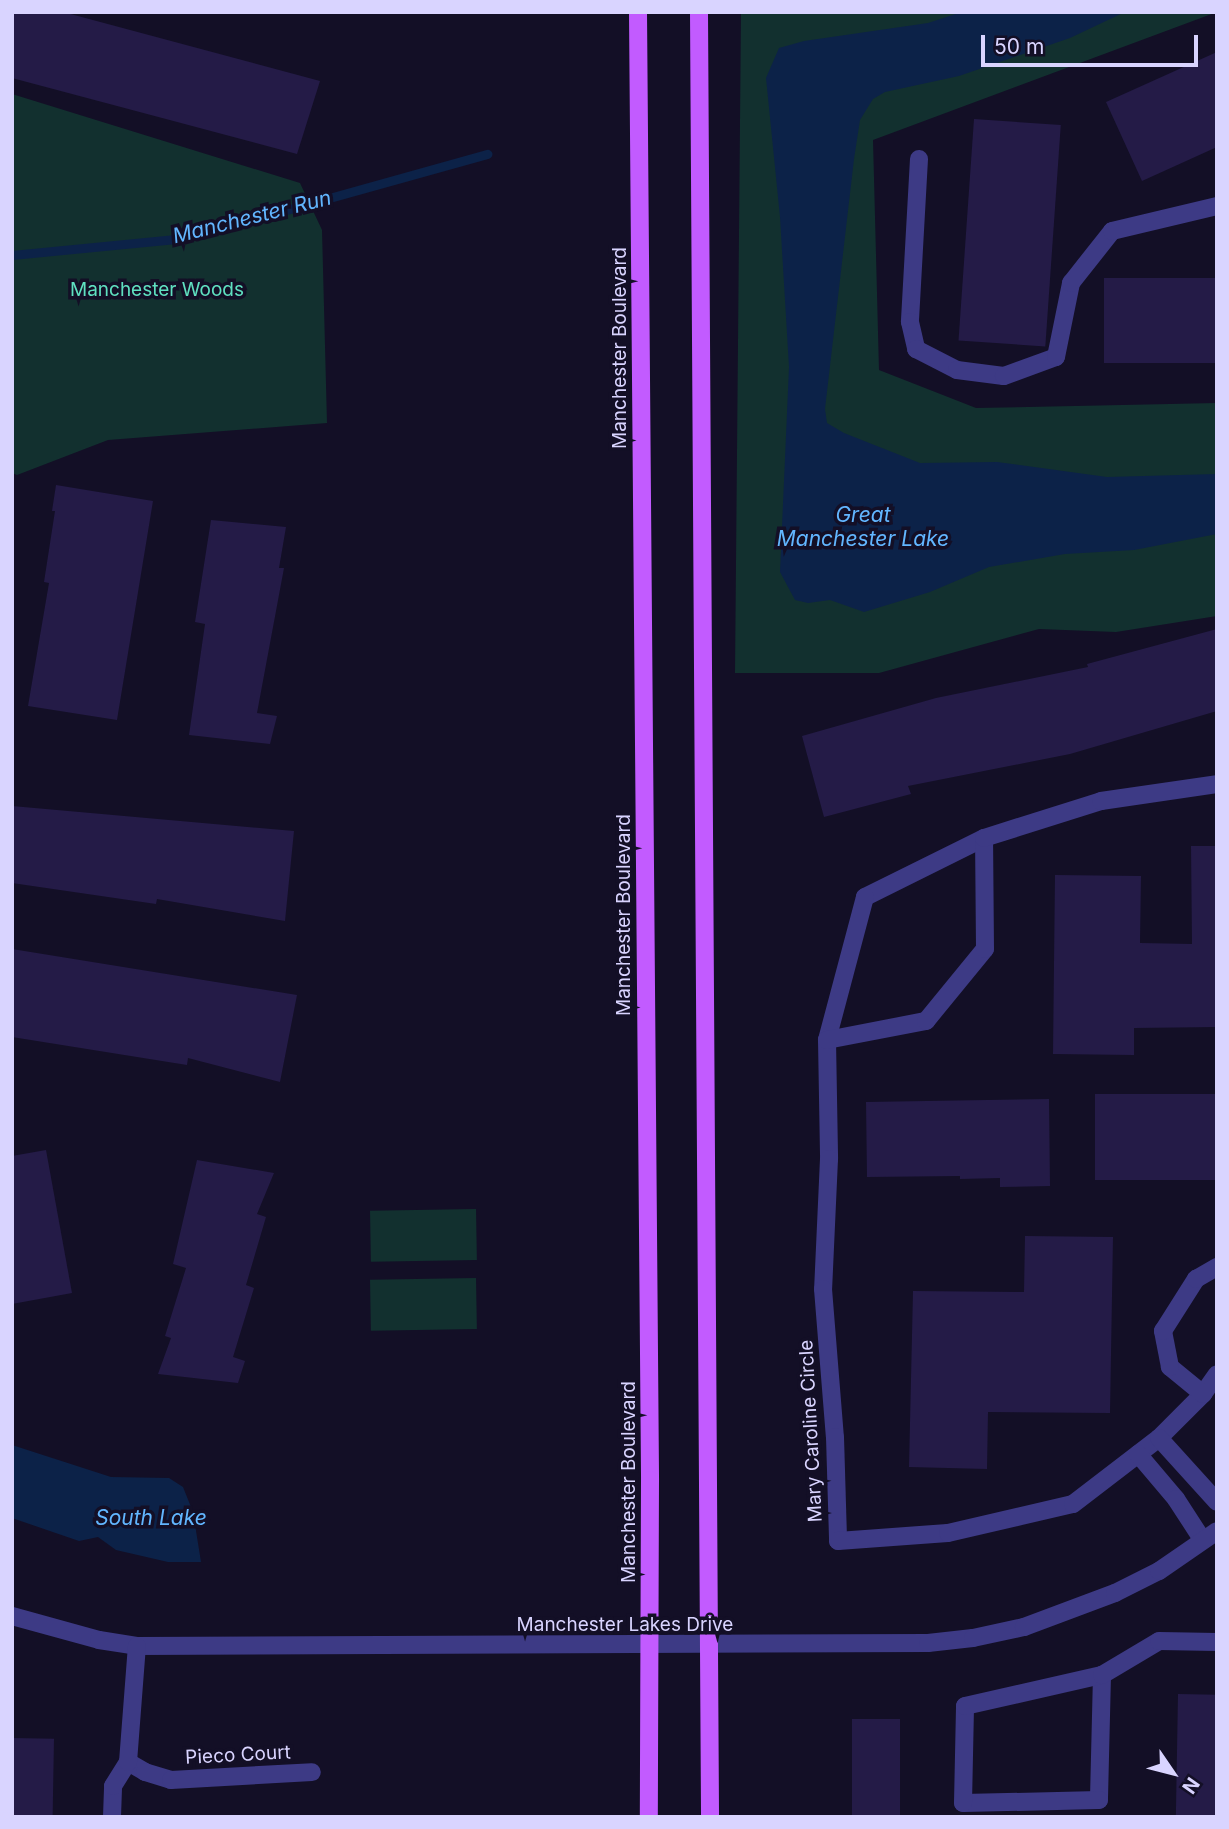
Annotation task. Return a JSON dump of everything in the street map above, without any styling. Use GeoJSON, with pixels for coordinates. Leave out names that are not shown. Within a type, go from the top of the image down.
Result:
{"type":"FeatureCollection","features":[{"type":"Feature","properties":{"kind":"main road","name":"Manchester Boulevard"},"geometry":{"type":"LineString","coordinates":[[638,12],[649,1817]]}},
{"type":"Feature","properties":{"kind":"main road"},"geometry":{"type":"LineString","coordinates":[[699,12],[710,1817]]}},
{"type":"Feature","properties":{"kind":"street"},"geometry":{"type":"LineString","coordinates":[[919,159],[910,322],[916,349],[957,370],[1004,376],[1056,357],[1071,283],[1112,231],[1217,205]]}},
{"type":"Feature","properties":{"kind":"street","name":"Mary Caroline Circle"},"geometry":{"type":"LineString","coordinates":[[1217,784],[1101,801],[984,838],[865,897],[827,1040],[828,1159],[823,1289],[835,1437],[838,1541],[948,1533],[1073,1504],[1159,1438],[1203,1394],[1217,1374]]}},
{"type":"Feature","properties":{"kind":"street"},"geometry":{"type":"LineString","coordinates":[[827,1040],[926,1021],[985,949],[984,838]]}},
{"type":"Feature","properties":{"kind":"street"},"geometry":{"type":"LineString","coordinates":[[1203,1394],[1170,1367],[1163,1331],[1196,1279],[1217,1267]]}},
{"type":"Feature","properties":{"kind":"street"},"geometry":{"type":"LineString","coordinates":[[1159,1438],[1217,1503]]}},
{"type":"Feature","properties":{"kind":"street"},"geometry":{"type":"LineString","coordinates":[[1138,1454],[1175,1499],[1213,1534]]}},
{"type":"Feature","properties":{"kind":"street","name":"Manchester Lakes Drive"},"geometry":{"type":"LineString","coordinates":[[12,1616],[99,1640],[137,1646],[710,1646],[928,1643],[974,1638],[1024,1627],[1115,1593],[1159,1571],[1213,1534]]}},
{"type":"Feature","properties":{"kind":"street"},"geometry":{"type":"LineString","coordinates":[[1102,1675],[1099,1800],[963,1803],[965,1706],[1102,1675],[1160,1641],[1217,1642]]}},
{"type":"Feature","properties":{"kind":"street"},"geometry":{"type":"LineString","coordinates":[[112,1817],[113,1786],[128,1762],[137,1646]]}},
{"type":"Feature","properties":{"kind":"street","name":"Pieco Court"},"geometry":{"type":"LineString","coordinates":[[128,1762],[145,1772],[172,1780],[312,1772]]}},
{"type":"Feature","properties":{"kind":"green space"},"geometry":{"type":"Polygon","coordinates":[[[741,12],[1217,12],[873,140],[879,370],[976,408],[1217,403],[1217,616],[1116,632],[1039,629],[879,673],[735,673],[741,12]]]}},
{"type":"Feature","properties":{"kind":"green space","name":"Manchester Woods"},"geometry":{"type":"Polygon","coordinates":[[[12,94],[300,183],[322,230],[327,423],[108,440],[17,475],[12,473],[12,94]]]}},
{"type":"Feature","properties":{"kind":"green space"},"geometry":{"type":"Polygon","coordinates":[[[476,1209],[477,1260],[371,1262],[370,1211],[476,1209]]]}},
{"type":"Feature","properties":{"kind":"green space"},"geometry":{"type":"Polygon","coordinates":[[[476,1278],[477,1329],[371,1331],[370,1280],[476,1278]]]}},
{"type":"Feature","properties":{"kind":"water","name":"Great Manchester Lake"},"geometry":{"type":"Polygon","coordinates":[[[962,12],[1125,12],[1070,38],[959,76],[885,92],[873,99],[860,120],[854,159],[825,409],[827,423],[844,433],[920,463],[997,462],[1107,477],[1217,474],[1217,534],[1134,550],[1065,554],[989,567],[930,592],[864,612],[830,600],[808,603],[795,600],[780,572],[789,367],[780,217],[766,78],[779,48],[804,41],[928,23],[962,12]]]}},
{"type":"Feature","properties":{"kind":"water","name":"South Lake"},"geometry":{"type":"Polygon","coordinates":[[[12,1445],[111,1477],[169,1478],[183,1487],[193,1512],[201,1562],[168,1562],[116,1550],[98,1537],[79,1541],[12,1518],[12,1445]]]}},
{"type":"Feature","properties":{"kind":"building"},"geometry":{"type":"Polygon","coordinates":[[[12,12],[63,12],[320,81],[297,154],[12,78],[12,12]]]}},
{"type":"Feature","properties":{"kind":"building"},"geometry":{"type":"Polygon","coordinates":[[[1217,52],[1217,147],[1142,181],[1106,102],[1217,52]]]}},
{"type":"Feature","properties":{"kind":"building"},"geometry":{"type":"Polygon","coordinates":[[[974,119],[1061,125],[1045,347],[959,340],[974,119]]]}},
{"type":"Feature","properties":{"kind":"building"},"geometry":{"type":"Polygon","coordinates":[[[1104,278],[1217,278],[1217,363],[1104,363],[1104,278]]]}},
{"type":"Feature","properties":{"kind":"building"},"geometry":{"type":"Polygon","coordinates":[[[56,485],[153,501],[117,720],[28,706],[49,583],[44,582],[55,511],[52,511],[56,485]]]}},
{"type":"Feature","properties":{"kind":"building"},"geometry":{"type":"Polygon","coordinates":[[[211,520],[286,527],[279,568],[284,568],[257,713],[277,716],[270,744],[189,735],[205,624],[195,622],[211,520]]]}},
{"type":"Feature","properties":{"kind":"building"},"geometry":{"type":"Polygon","coordinates":[[[1217,629],[1217,711],[1070,754],[908,786],[911,794],[824,817],[802,736],[936,698],[1088,667],[1087,664],[1217,629]]]}},
{"type":"Feature","properties":{"kind":"building"},"geometry":{"type":"Polygon","coordinates":[[[12,806],[294,831],[285,921],[157,899],[156,904],[12,883],[12,806]]]}},
{"type":"Feature","properties":{"kind":"building"},"geometry":{"type":"Polygon","coordinates":[[[1191,846],[1217,846],[1217,1027],[1134,1028],[1134,1055],[1053,1054],[1055,875],[1141,876],[1140,943],[1192,944],[1191,846]]]}},
{"type":"Feature","properties":{"kind":"building"},"geometry":{"type":"Polygon","coordinates":[[[12,949],[297,995],[280,1082],[188,1058],[187,1065],[12,1037],[12,949]]]}},
{"type":"Feature","properties":{"kind":"building"},"geometry":{"type":"Polygon","coordinates":[[[1095,1094],[1217,1094],[1217,1180],[1095,1180],[1095,1094]]]}},
{"type":"Feature","properties":{"kind":"building"},"geometry":{"type":"Polygon","coordinates":[[[1049,1099],[1050,1186],[1000,1187],[1000,1178],[960,1179],[960,1176],[867,1177],[866,1102],[1049,1099]]]}},
{"type":"Feature","properties":{"kind":"building"},"geometry":{"type":"Polygon","coordinates":[[[46,1150],[72,1293],[12,1304],[12,1156],[46,1150]]]}},
{"type":"Feature","properties":{"kind":"building"},"geometry":{"type":"Polygon","coordinates":[[[197,1160],[274,1173],[257,1214],[266,1217],[246,1285],[254,1288],[233,1357],[245,1361],[238,1383],[158,1374],[171,1338],[165,1336],[186,1268],[173,1264],[197,1160]]]}},
{"type":"Feature","properties":{"kind":"building"},"geometry":{"type":"Polygon","coordinates":[[[1025,1236],[1113,1237],[1110,1413],[988,1412],[987,1469],[909,1467],[913,1291],[1024,1292],[1025,1236]]]}},
{"type":"Feature","properties":{"kind":"building"},"geometry":{"type":"Polygon","coordinates":[[[1178,1694],[1217,1695],[1215,1817],[1176,1817],[1178,1694]]]}},
{"type":"Feature","properties":{"kind":"building"},"geometry":{"type":"Polygon","coordinates":[[[852,1719],[900,1719],[900,1817],[852,1817],[852,1719]]]}},
{"type":"Feature","properties":{"kind":"building"},"geometry":{"type":"Polygon","coordinates":[[[12,1738],[54,1739],[53,1817],[12,1817],[12,1738]]]}},
{"type":"Feature","properties":{"kind":"waterway","name":"Manchester Run"},"geometry":{"type":"LineString","coordinates":[[12,255],[186,238],[487,154]]}}]}
